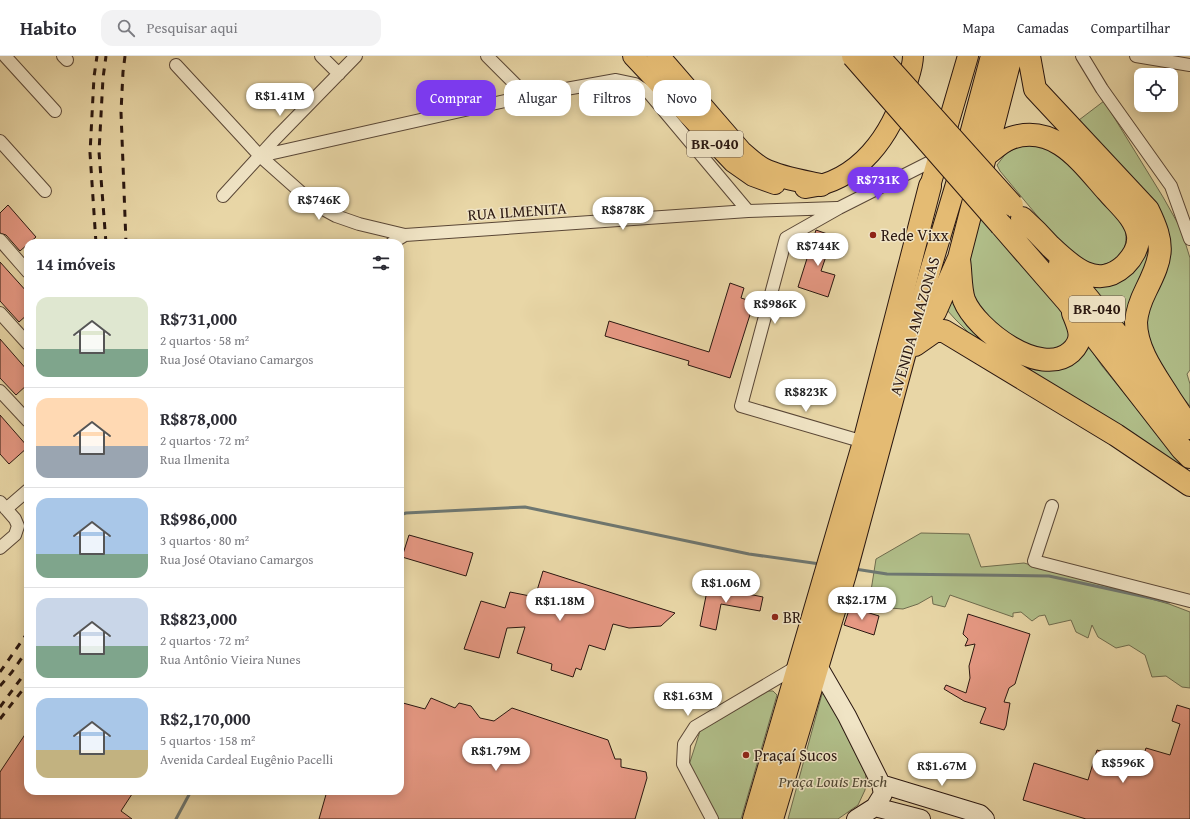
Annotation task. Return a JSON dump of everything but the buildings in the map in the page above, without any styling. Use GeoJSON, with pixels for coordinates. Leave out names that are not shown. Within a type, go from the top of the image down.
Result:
{"type":"FeatureCollection","features":[{"type":"Feature","properties":{"kind":"highway"},"geometry":{"type":"LineString","coordinates":[[658,56],[740,152],[750,160],[758,166],[785,177],[821,185]]}},
{"type":"Feature","properties":{"kind":"highway","name":"BR-040"},"geometry":{"type":"LineString","coordinates":[[853,56],[1067,301],[1182,448],[1190,456]]}},
{"type":"Feature","properties":{"kind":"highway","name":"BR-040"},"geometry":{"type":"LineString","coordinates":[[878,56],[1017,212],[1171,400],[1190,428]]}},
{"type":"Feature","properties":{"kind":"highway"},"geometry":{"type":"LineString","coordinates":[[905,352],[935,312],[959,258],[1011,56]]}},
{"type":"Feature","properties":{"kind":"highway"},"geometry":{"type":"LineString","coordinates":[[1029,56],[1035,90],[1148,210],[1156,226],[1161,253],[1156,270],[1138,310],[1136,322],[1144,355],[1171,400]]}},
{"type":"Feature","properties":{"kind":"highway"},"geometry":{"type":"LineString","coordinates":[[986,155],[1010,138],[1030,134],[1053,139],[1073,153],[1133,220],[1138,236],[1136,250],[1130,260],[1119,271],[1107,276],[1097,277],[1084,273],[1073,266],[1017,212]]}},
{"type":"Feature","properties":{"kind":"highway","name":"AVENIDA AMAZONAS"},"geometry":{"type":"LineString","coordinates":[[808,666],[836,573],[864,442],[930,186]]}},
{"type":"Feature","properties":{"kind":"highway"},"geometry":{"type":"LineString","coordinates":[[959,258],[964,299],[970,311],[988,332],[1003,343],[1025,354],[1051,360],[1066,357],[1076,348],[1080,340],[1079,331],[1067,301]]}},
{"type":"Feature","properties":{"kind":"highway"},"geometry":{"type":"LineString","coordinates":[[905,352],[935,331],[944,331],[1116,435],[1190,485]]}},
{"type":"Feature","properties":{"kind":"highway","name":"AVENIDA AMAZONAS"},"geometry":{"type":"LineString","coordinates":[[843,545],[905,352]]}},
{"type":"Feature","properties":{"kind":"highway"},"geometry":{"type":"LineString","coordinates":[[754,819],[808,666]]}},
{"type":"Feature","properties":{"kind":"highway"},"geometry":{"type":"LineString","coordinates":[[772,819],[808,666]]}},
{"type":"Feature","properties":{"kind":"main road","name":"BR-040"},"geometry":{"type":"LineString","coordinates":[[633,56],[723,152],[742,169],[753,176],[780,186],[801,188],[821,185],[848,172],[869,156],[876,147],[903,99],[913,63],[913,56]]}},
{"type":"Feature","properties":{"kind":"main road","name":"AVENIDA AMAZONAS"},"geometry":{"type":"LineString","coordinates":[[930,186],[968,56]]}},
{"type":"Feature","properties":{"kind":"main road","name":"AVENIDA AMAZONAS"},"geometry":{"type":"LineString","coordinates":[[905,352],[962,164],[991,56]]}},
{"type":"Feature","properties":{"kind":"street"},"geometry":{"type":"LineString","coordinates":[[5,56],[55,111]]}},
{"type":"Feature","properties":{"kind":"street"},"geometry":{"type":"LineString","coordinates":[[321,56],[339,74]]}},
{"type":"Feature","properties":{"kind":"street"},"geometry":{"type":"LineString","coordinates":[[223,196],[356,56]]}},
{"type":"Feature","properties":{"kind":"street"},"geometry":{"type":"LineString","coordinates":[[487,56],[511,80]]}},
{"type":"Feature","properties":{"kind":"street"},"geometry":{"type":"LineString","coordinates":[[1082,56],[1102,89],[1171,186],[1190,239]]}},
{"type":"Feature","properties":{"kind":"street"},"geometry":{"type":"LineString","coordinates":[[1136,56],[1190,65]]}},
{"type":"Feature","properties":{"kind":"street"},"geometry":{"type":"LineString","coordinates":[[176,65],[260,156],[314,204],[336,216],[359,224],[405,234]]}},
{"type":"Feature","properties":{"kind":"street"},"geometry":{"type":"LineString","coordinates":[[571,88],[616,80],[635,84],[649,93],[748,211]]}},
{"type":"Feature","properties":{"kind":"street"},"geometry":{"type":"LineString","coordinates":[[260,156],[504,101]]}},
{"type":"Feature","properties":{"kind":"street"},"geometry":{"type":"LineString","coordinates":[[0,141],[45,191]]}},
{"type":"Feature","properties":{"kind":"street"},"geometry":{"type":"LineString","coordinates":[[864,442],[741,406],[786,238],[907,172],[938,158]]}},
{"type":"Feature","properties":{"kind":"street"},"geometry":{"type":"LineString","coordinates":[[907,172],[920,174],[926,177],[930,186]]}},
{"type":"Feature","properties":{"kind":"street","name":"RUA ILMENITA"},"geometry":{"type":"LineString","coordinates":[[405,234],[748,211],[839,208]]}},
{"type":"Feature","properties":{"kind":"street"},"geometry":{"type":"LineString","coordinates":[[398,239],[405,234]]}},
{"type":"Feature","properties":{"kind":"street"},"geometry":{"type":"LineString","coordinates":[[0,240],[24,267]]}},
{"type":"Feature","properties":{"kind":"street"},"geometry":{"type":"LineString","coordinates":[[0,314],[24,340]]}},
{"type":"Feature","properties":{"kind":"street"},"geometry":{"type":"LineString","coordinates":[[0,391],[24,417]]}},
{"type":"Feature","properties":{"kind":"street"},"geometry":{"type":"LineString","coordinates":[[0,548],[15,535],[18,526],[15,519],[3,506],[24,493]]}},
{"type":"Feature","properties":{"kind":"street"},"geometry":{"type":"LineString","coordinates":[[1052,506],[1034,561],[1190,601]]}},
{"type":"Feature","properties":{"kind":"street"},"geometry":{"type":"LineString","coordinates":[[712,819],[683,764],[684,744],[695,727],[808,666],[847,716],[881,784],[883,794],[875,807],[856,819]]}},
{"type":"Feature","properties":{"kind":"street"},"geometry":{"type":"LineString","coordinates":[[881,784],[980,814],[985,819]]}},
{"type":"Feature","properties":{"kind":"street"},"geometry":{"type":"LineString","coordinates":[[875,807],[921,819]]}},
{"type":"Feature","properties":{"kind":"green space"},"geometry":{"type":"Polygon","coordinates":[[[1104,101],[1181,229],[1190,258],[1190,370],[1187,374],[1190,384],[1190,406],[1169,382],[1156,363],[1145,321],[1164,271],[1079,120],[1104,101]]]}},
{"type":"Feature","properties":{"kind":"green space"},"geometry":{"type":"Polygon","coordinates":[[[1027,144],[1055,150],[1124,222],[1126,232],[1125,247],[1117,258],[1104,265],[1094,267],[1064,248],[1000,171],[997,165],[1007,152],[1027,144]]]}},
{"type":"Feature","properties":{"kind":"green space"},"geometry":{"type":"Polygon","coordinates":[[[980,215],[1065,314],[1070,339],[1058,350],[1050,351],[1014,341],[975,304],[967,266],[980,215]]]}},
{"type":"Feature","properties":{"kind":"green space"},"geometry":{"type":"Polygon","coordinates":[[[1145,241],[1154,245],[1128,336],[1089,282],[1145,241]]]}},
{"type":"Feature","properties":{"kind":"green space"},"geometry":{"type":"Polygon","coordinates":[[[954,288],[1035,364],[1086,346],[1089,347],[1102,366],[1183,466],[1181,471],[982,346],[947,310],[954,288]]]}},
{"type":"Feature","properties":{"kind":"green space"},"geometry":{"type":"Polygon","coordinates":[[[921,533],[969,534],[981,567],[1024,563],[1169,604],[1190,612],[1190,688],[1182,687],[1166,676],[1152,677],[1145,655],[1129,645],[1116,648],[1098,637],[1092,625],[1088,638],[1076,632],[1071,620],[1049,625],[1045,615],[1039,616],[1032,621],[1021,612],[1013,613],[1013,617],[950,595],[945,607],[933,604],[932,596],[918,604],[903,609],[877,607],[870,597],[876,559],[921,533]]]}},
{"type":"Feature","properties":{"kind":"green space","name":"Praça Louis Ensch"},"geometry":{"type":"Polygon","coordinates":[[[768,691],[773,691],[777,695],[741,819],[716,819],[689,765],[700,731],[768,691]]]}},
{"type":"Feature","properties":{"kind":"green space","name":"Praça Louis Ensch"},"geometry":{"type":"Polygon","coordinates":[[[822,694],[826,694],[866,773],[865,790],[858,805],[838,819],[788,819],[822,694]]]}},
{"type":"Feature","properties":{"kind":"waterway"},"geometry":{"type":"LineString","coordinates":[[404,514],[525,507],[749,554],[820,564]]}},
{"type":"Feature","properties":{"kind":"waterway"},"geometry":{"type":"LineString","coordinates":[[855,569],[887,574],[1049,576],[1169,602]]}},
{"type":"Feature","properties":{"kind":"waterway"},"geometry":{"type":"LineString","coordinates":[[176,819],[189,795]]}},
{"type":"Feature","properties":{"kind":"railway"},"geometry":{"type":"LineString","coordinates":[[96,239],[90,153],[94,77],[97,56]]}},
{"type":"Feature","properties":{"kind":"railway"},"geometry":{"type":"LineString","coordinates":[[106,56],[103,78],[99,152],[106,239]]}},
{"type":"Feature","properties":{"kind":"railway"},"geometry":{"type":"LineString","coordinates":[[125,56],[121,112],[126,239]]}},
{"type":"Feature","properties":{"kind":"railway"},"geometry":{"type":"LineString","coordinates":[[0,672],[24,638]]}},
{"type":"Feature","properties":{"kind":"railway"},"geometry":{"type":"LineString","coordinates":[[0,686],[24,655]]}},
{"type":"Feature","properties":{"kind":"railway"},"geometry":{"type":"LineString","coordinates":[[0,707],[24,674]]}},
{"type":"Feature","properties":{"kind":"railway"},"geometry":{"type":"LineString","coordinates":[[0,719],[24,688]]}},
{"type":"Feature","properties":{"kind":"place","name":"Rede Vixx"},"geometry":{"type":"Point","coordinates":[873,235]}},
{"type":"Feature","properties":{"kind":"place","name":"BR"},"geometry":{"type":"Point","coordinates":[775,617]}},
{"type":"Feature","properties":{"kind":"place","name":"Praçaí Sucos"},"geometry":{"type":"Point","coordinates":[746,755]}}]}
